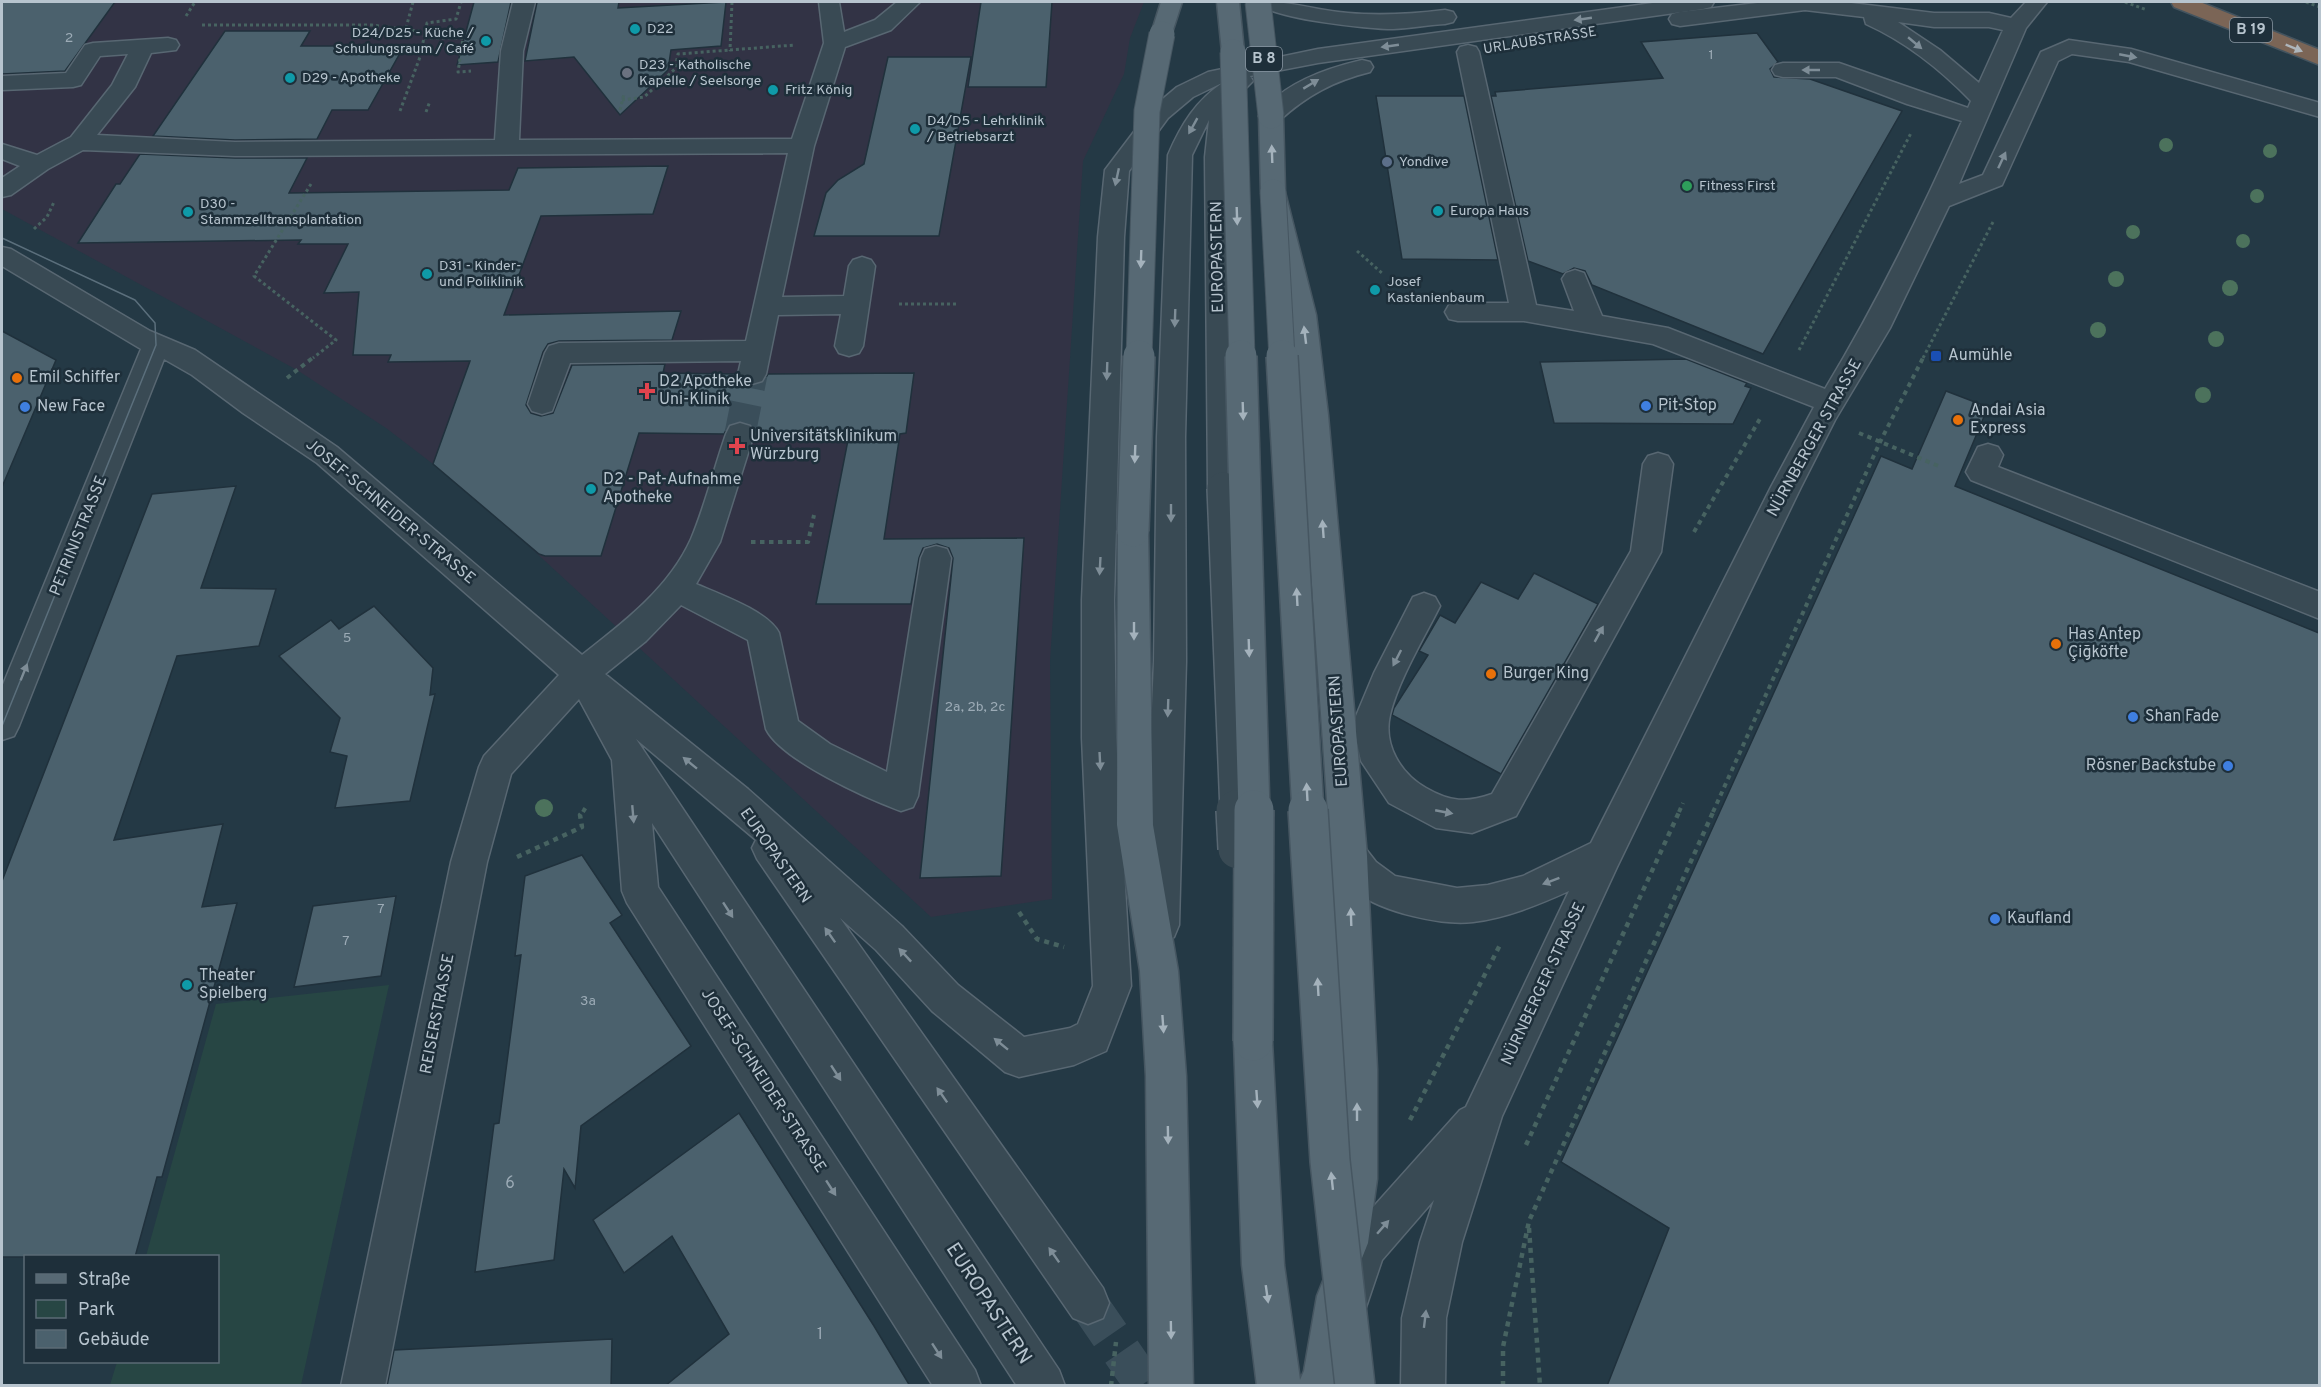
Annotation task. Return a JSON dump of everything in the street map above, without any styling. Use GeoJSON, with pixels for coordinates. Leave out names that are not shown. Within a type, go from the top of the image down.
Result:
{"type":"FeatureCollection","features":[{"type":"Feature","properties":{"kind":"highway","name":"B 19"},"geometry":{"type":"LineString","coordinates":[[2182,2],[2319,58]]}},
{"type":"Feature","properties":{"kind":"highway","name":"B 19"},"geometry":{"type":"LineString","coordinates":[[2236,2],[2319,36]]}},
{"type":"Feature","properties":{"kind":"main road","name":"EUROPASTERN"},"geometry":{"type":"LineString","coordinates":[[1171,2],[1162,34],[1147,111],[1133,531],[1135,825],[1159,971],[1166,1076],[1171,1386]]}},
{"type":"Feature","properties":{"kind":"main road","name":"EUROPASTERN"},"geometry":{"type":"LineString","coordinates":[[1228,2],[1233,52],[1255,843],[1253,1041],[1263,1265],[1280,1386]]}},
{"type":"Feature","properties":{"kind":"main road","name":"EUROPASTERN"},"geometry":{"type":"LineString","coordinates":[[1258,2],[1271,116],[1273,192],[1320,1030],[1330,1161],[1333,1383]]}},
{"type":"Feature","properties":{"kind":"main road","name":"EUROPASTERN"},"geometry":{"type":"LineString","coordinates":[[1273,192],[1303,315],[1315,427],[1349,856],[1357,1069],[1357,1179],[1333,1383]]}},
{"type":"Feature","properties":{"kind":"street"},"geometry":{"type":"LineString","coordinates":[[507,149],[512,51],[524,2]]}},
{"type":"Feature","properties":{"kind":"street"},"geometry":{"type":"LineString","coordinates":[[542,404],[559,353],[755,362],[802,146],[834,43],[829,2]]}},
{"type":"Feature","properties":{"kind":"street"},"geometry":{"type":"LineString","coordinates":[[834,43],[883,25],[910,2]]}},
{"type":"Feature","properties":{"kind":"street"},"geometry":{"type":"LineString","coordinates":[[1268,2],[1346,20],[1394,22],[1566,2]]}},
{"type":"Feature","properties":{"kind":"street","name":"URLAUBSTRASSE"},"geometry":{"type":"LineString","coordinates":[[1318,56],[1703,2]]}},
{"type":"Feature","properties":{"kind":"street"},"geometry":{"type":"LineString","coordinates":[[1981,2],[2017,15]]}},
{"type":"Feature","properties":{"kind":"street","name":"NÜRNBERGER STRASSE"},"geometry":{"type":"LineString","coordinates":[[1423,1381],[1424,1318],[1441,1242],[1484,1112],[1604,855],[1786,487],[1831,403],[1876,328],[1940,201],[2017,15],[2037,2]]}},
{"type":"Feature","properties":{"kind":"street","name":"URLAUBSTRASSE"},"geometry":{"type":"LineString","coordinates":[[1271,116],[1292,95],[1335,73],[1745,9],[1805,3],[1934,20],[1989,20],[2017,15]]}},
{"type":"Feature","properties":{"kind":"street","name":"URLAUBSTRASSE"},"geometry":{"type":"LineString","coordinates":[[1824,5],[1887,24],[1963,79],[1980,109]]}},
{"type":"Feature","properties":{"kind":"street"},"geometry":{"type":"LineString","coordinates":[[2,83],[73,80],[93,50],[168,45]]}},
{"type":"Feature","properties":{"kind":"street"},"geometry":{"type":"LineString","coordinates":[[1940,201],[1993,180],[2049,57],[2069,47],[2132,56],[2319,110]]}},
{"type":"Feature","properties":{"kind":"street"},"geometry":{"type":"LineString","coordinates":[[2,189],[39,164],[79,142],[123,87],[142,48]]}},
{"type":"Feature","properties":{"kind":"street"},"geometry":{"type":"LineString","coordinates":[[1468,52],[1524,312]]}},
{"type":"Feature","properties":{"kind":"street","name":"EUROPASTERN"},"geometry":{"type":"LineString","coordinates":[[1112,986],[1099,738],[1098,600],[1111,237],[1117,170],[1160,113],[1185,92],[1216,77],[1318,56]]}},
{"type":"Feature","properties":{"kind":"street","name":"EUROPASTERN"},"geometry":{"type":"LineString","coordinates":[[1159,971],[1170,672],[1171,437],[1180,154],[1191,127],[1201,112],[1234,86],[1272,64]]}},
{"type":"Feature","properties":{"kind":"street"},"geometry":{"type":"LineString","coordinates":[[1783,70],[1839,70],[1916,99],[1980,109]]}},
{"type":"Feature","properties":{"kind":"street","name":"EUROPASTERN"},"geometry":{"type":"LineString","coordinates":[[1234,86],[1219,125],[1216,158],[1223,488],[1239,866],[1253,1041]]}},
{"type":"Feature","properties":{"kind":"street"},"geometry":{"type":"LineString","coordinates":[[79,142],[235,149],[802,146]]}},
{"type":"Feature","properties":{"kind":"street"},"geometry":{"type":"LineString","coordinates":[[2,151],[39,164]]}},
{"type":"Feature","properties":{"kind":"street","name":"JOSEF-SCHNEIDER-STRASSE"},"geometry":{"type":"LineString","coordinates":[[2,255],[148,342],[185,357],[327,455],[581,674],[736,800]]}},
{"type":"Feature","properties":{"kind":"street"},"geometry":{"type":"LineString","coordinates":[[849,346],[862,266]]}},
{"type":"Feature","properties":{"kind":"street"},"geometry":{"type":"LineString","coordinates":[[1575,279],[1592,324]]}},
{"type":"Feature","properties":{"kind":"street"},"geometry":{"type":"LineString","coordinates":[[767,306],[856,305]]}},
{"type":"Feature","properties":{"kind":"street"},"geometry":{"type":"LineString","coordinates":[[1458,312],[1524,312],[1659,335],[1783,382],[1831,403]]}},
{"type":"Feature","properties":{"kind":"street","name":"PETRINISTRASSE"},"geometry":{"type":"LineString","coordinates":[[2,668],[148,342]]}},
{"type":"Feature","properties":{"kind":"street","name":"PETRINISTRASSE"},"geometry":{"type":"LineString","coordinates":[[2,726],[148,342]]}},
{"type":"Feature","properties":{"kind":"street","name":"REISERSTRASSE"},"geometry":{"type":"LineString","coordinates":[[363,1386],[469,862],[496,767],[581,674],[635,632],[677,589],[705,542],[740,434]]}},
{"type":"Feature","properties":{"kind":"street"},"geometry":{"type":"LineString","coordinates":[[1424,606],[1390,673],[1373,716],[1373,737],[1378,761],[1401,792],[1436,812],[1472,817],[1504,805],[1646,552],[1658,464]]}},
{"type":"Feature","properties":{"kind":"street"},"geometry":{"type":"LineString","coordinates":[[1985,464],[2319,606]]}},
{"type":"Feature","properties":{"kind":"street"},"geometry":{"type":"LineString","coordinates":[[677,589],[721,609],[763,633],[783,729],[818,755],[901,796],[936,558]]}},
{"type":"Feature","properties":{"kind":"street","name":"JOSEF-SCHNEIDER-STRASSE"},"geometry":{"type":"LineString","coordinates":[[581,674],[628,756],[696,861]]}},
{"type":"Feature","properties":{"kind":"street","name":"JOSEF-SCHNEIDER-STRASSE"},"geometry":{"type":"LineString","coordinates":[[628,756],[640,891],[959,1386]]}},
{"type":"Feature","properties":{"kind":"street","name":"EUROPASTERN"},"geometry":{"type":"LineString","coordinates":[[736,800],[890,938],[945,998],[1019,1058],[1074,1046],[1092,1037],[1112,986],[1135,825]]}},
{"type":"Feature","properties":{"kind":"street","name":"EUROPASTERN"},"geometry":{"type":"LineString","coordinates":[[736,800],[1088,1303]]}},
{"type":"Feature","properties":{"kind":"street"},"geometry":{"type":"LineString","coordinates":[[1349,856],[1373,885],[1438,904],[1469,905],[1510,897],[1559,878],[1604,855]]}},
{"type":"Feature","properties":{"kind":"street","name":"EUROPASTERN"},"geometry":{"type":"LineString","coordinates":[[696,861],[1042,1386]]}},
{"type":"Feature","properties":{"kind":"street","name":"NÜRNBERGER STRASSE"},"geometry":{"type":"LineString","coordinates":[[1333,1383],[1365,1248],[1484,1112]]}},
{"type":"Feature","properties":{"kind":"path"},"geometry":{"type":"LineString","coordinates":[[406,28],[413,2]]}},
{"type":"Feature","properties":{"kind":"path"},"geometry":{"type":"LineString","coordinates":[[386,148],[420,57],[427,23],[456,20],[461,2]]}},
{"type":"Feature","properties":{"kind":"path"},"geometry":{"type":"LineString","coordinates":[[730,50],[732,2]]}},
{"type":"Feature","properties":{"kind":"path"},"geometry":{"type":"LineString","coordinates":[[2306,2],[2319,7]]}},
{"type":"Feature","properties":{"kind":"path"},"geometry":{"type":"LineString","coordinates":[[200,25],[372,25],[425,32]]}},
{"type":"Feature","properties":{"kind":"path"},"geometry":{"type":"LineString","coordinates":[[424,38],[463,38],[462,48]]}},
{"type":"Feature","properties":{"kind":"path"},"geometry":{"type":"LineString","coordinates":[[622,100],[644,97],[675,69],[678,54],[834,43]]}},
{"type":"Feature","properties":{"kind":"path"},"geometry":{"type":"LineString","coordinates":[[1692,537],[1732,465],[1783,382],[1913,128]]}},
{"type":"Feature","properties":{"kind":"path"},"geometry":{"type":"LineString","coordinates":[[253,406],[336,340],[254,276],[333,147]]}},
{"type":"Feature","properties":{"kind":"path"},"geometry":{"type":"LineString","coordinates":[[1503,1386],[1503,1347],[1529,1221],[1880,442],[1999,212]]}},
{"type":"Feature","properties":{"kind":"path"},"geometry":{"type":"LineString","coordinates":[[1357,251],[1383,274]]}},
{"type":"Feature","properties":{"kind":"path"},"geometry":{"type":"LineString","coordinates":[[911,304],[958,304]]}},
{"type":"Feature","properties":{"kind":"path"},"geometry":{"type":"LineString","coordinates":[[1880,442],[1953,472],[1985,464]]}},
{"type":"Feature","properties":{"kind":"path"},"geometry":{"type":"LineString","coordinates":[[705,542],[808,542],[814,515]]}},
{"type":"Feature","properties":{"kind":"path"},"geometry":{"type":"LineString","coordinates":[[1521,1156],[1684,801]]}},
{"type":"Feature","properties":{"kind":"path"},"geometry":{"type":"LineString","coordinates":[[556,839],[582,827]]}},
{"type":"Feature","properties":{"kind":"path"},"geometry":{"type":"LineString","coordinates":[[1404,1131],[1499,950],[1510,897]]}},
{"type":"Feature","properties":{"kind":"path"},"geometry":{"type":"LineString","coordinates":[[1019,912],[1037,939],[1070,949]]}},
{"type":"Feature","properties":{"kind":"path"},"geometry":{"type":"LineString","coordinates":[[1529,1221],[1540,1386]]}},
{"type":"Feature","properties":{"kind":"path"},"geometry":{"type":"LineString","coordinates":[[1112,1386],[1117,1332]]}},
{"type":"Feature","properties":{"kind":"shaded area","name":"Universitätsklinikum Würzburg"},"geometry":{"type":"Polygon","coordinates":[[[2,2],[1144,2],[1130,38],[1124,74],[1083,161],[1050,661],[1052,899],[931,917],[519,537],[433,464],[386,428],[297,370],[2,209],[2,2]]]}},
{"type":"Feature","properties":{"kind":"green space"},"geometry":{"type":"Polygon","coordinates":[[[389,985],[301,1385],[110,1385],[117,1363],[219,1363],[219,1255],[146,1255],[216,1004],[389,985]]]}},
{"type":"Feature","properties":{"kind":"building"},"geometry":{"type":"Polygon","coordinates":[[[2,2],[115,2],[65,71],[2,74],[2,2]]]}},
{"type":"Feature","properties":{"kind":"building","name":"D24/D25 - Küche / Schulungsraum / Café"},"geometry":{"type":"Polygon","coordinates":[[[474,2],[511,2],[498,62],[457,65],[474,2]]]}},
{"type":"Feature","properties":{"kind":"building","name":"D22"},"geometry":{"type":"Polygon","coordinates":[[[537,2],[619,2],[618,8],[726,2],[721,46],[671,50],[668,70],[620,115],[574,57],[525,61],[537,2]]]}},
{"type":"Feature","properties":{"kind":"building"},"geometry":{"type":"Polygon","coordinates":[[[981,2],[1052,2],[1046,87],[968,87],[981,2]]]}},
{"type":"Feature","properties":{"kind":"building","name":"D29 - Apotheke"},"geometry":{"type":"Polygon","coordinates":[[[225,31],[310,31],[301,46],[404,46],[368,110],[332,110],[317,139],[235,140],[153,136],[225,31]]]}},
{"type":"Feature","properties":{"kind":"building","name":"Fitness First"},"geometry":{"type":"Polygon","coordinates":[[[1757,33],[1778,62],[1770,69],[1774,77],[1810,79],[1902,111],[1763,354],[1592,285],[1585,271],[1574,268],[1563,274],[1528,261],[1491,96],[1496,96],[1495,92],[1663,78],[1641,42],[1757,33]]]}},
{"type":"Feature","properties":{"kind":"building","name":"D4/D5 - Lehrklinik / Betriebsarzt"},"geometry":{"type":"Polygon","coordinates":[[[888,57],[971,57],[939,236],[814,236],[826,193],[838,180],[864,164],[888,57]]]}},
{"type":"Feature","properties":{"kind":"building","name":"Europa Haus"},"geometry":{"type":"Polygon","coordinates":[[[1376,96],[1464,96],[1498,260],[1402,259],[1376,96]]]}},
{"type":"Feature","properties":{"kind":"building"},"geometry":{"type":"Polygon","coordinates":[[[140,154],[307,158],[289,193],[509,190],[518,168],[668,166],[653,214],[541,216],[504,315],[681,311],[672,340],[559,341],[548,344],[543,352],[526,405],[531,413],[541,416],[553,413],[572,365],[665,364],[663,373],[736,374],[741,383],[751,386],[763,383],[768,374],[914,373],[906,433],[900,434],[884,539],[1024,538],[1001,876],[920,878],[953,558],[949,548],[937,544],[923,548],[919,558],[911,604],[816,604],[849,435],[756,434],[752,425],[741,421],[729,424],[724,434],[639,433],[601,556],[545,556],[539,554],[433,464],[470,361],[388,362],[391,355],[353,355],[359,292],[324,293],[348,244],[298,244],[301,240],[78,243],[116,184],[120,184],[140,154]]]}},
{"type":"Feature","properties":{"kind":"building"},"geometry":{"type":"Polygon","coordinates":[[[2,331],[56,360],[2,487],[2,331]]]}},
{"type":"Feature","properties":{"kind":"building","name":"Pit-Stop"},"geometry":{"type":"Polygon","coordinates":[[[1686,359],[1747,383],[1745,386],[1751,388],[1733,424],[1554,423],[1540,362],[1686,359]]]}},
{"type":"Feature","properties":{"kind":"building","name":"Kaufland"},"geometry":{"type":"Polygon","coordinates":[[[1946,391],[1988,407],[1955,486],[2319,633],[2319,1386],[1607,1386],[1669,1228],[1561,1162],[1881,456],[1912,469],[1946,391]]]}},
{"type":"Feature","properties":{"kind":"building"},"geometry":{"type":"Polygon","coordinates":[[[236,486],[201,588],[276,589],[259,646],[177,656],[114,840],[223,824],[202,907],[237,903],[162,1177],[157,1177],[136,1255],[2,1257],[2,881],[152,494],[236,486]]]}},
{"type":"Feature","properties":{"kind":"building","name":"Burger King"},"geometry":{"type":"Polygon","coordinates":[[[1534,573],[1598,604],[1501,774],[1392,715],[1394,708],[1428,655],[1419,651],[1440,615],[1455,623],[1481,582],[1518,599],[1534,573]]]}},
{"type":"Feature","properties":{"kind":"building"},"geometry":{"type":"Polygon","coordinates":[[[374,606],[433,668],[430,695],[435,694],[410,801],[335,808],[347,756],[330,752],[340,718],[279,656],[331,620],[339,629],[374,606]]]}},
{"type":"Feature","properties":{"kind":"building"},"geometry":{"type":"Polygon","coordinates":[[[582,855],[622,915],[610,923],[691,1046],[581,1126],[575,1188],[564,1169],[554,1260],[475,1272],[494,1124],[499,1123],[521,955],[515,956],[525,876],[582,855]]]}},
{"type":"Feature","properties":{"kind":"building"},"geometry":{"type":"Polygon","coordinates":[[[396,896],[381,976],[294,987],[313,906],[396,896]]]}},
{"type":"Feature","properties":{"kind":"building"},"geometry":{"type":"Polygon","coordinates":[[[739,1113],[910,1386],[665,1386],[729,1334],[672,1236],[624,1273],[593,1220],[739,1113]]]}},
{"type":"Feature","properties":{"kind":"building"},"geometry":{"type":"Polygon","coordinates":[[[612,1339],[611,1386],[387,1386],[394,1350],[612,1339]]]}},
{"type":"Feature","properties":{"kind":"tunnel"},"geometry":{"type":"LineString","coordinates":[[740,434],[752,374]]}},
{"type":"Feature","properties":{"kind":"tunnel"},"geometry":{"type":"LineString","coordinates":[[1088,1303],[1145,1386]]}},
{"type":"Feature","properties":{"kind":"tram line"},"geometry":{"type":"LineString","coordinates":[[2,238],[135,300],[155,323],[156,345],[2,726]]}},
{"type":"Feature","properties":{"kind":"place","name":"D22"},"geometry":{"type":"Point","coordinates":[635,29]}},
{"type":"Feature","properties":{"kind":"place","name":"D24/D25 - Küche / Schulungsraum / Café"},"geometry":{"type":"Point","coordinates":[486,41]}},
{"type":"Feature","properties":{"kind":"place","name":"D23 - Katholische Kapelle / Seelsorge"},"geometry":{"type":"Point","coordinates":[627,73]}},
{"type":"Feature","properties":{"kind":"place","name":"D29 - Apotheke"},"geometry":{"type":"Point","coordinates":[290,78]}},
{"type":"Feature","properties":{"kind":"place","name":"Fritz König"},"geometry":{"type":"Point","coordinates":[773,90]}},
{"type":"Feature","properties":{"kind":"place","name":"D4/D5 - Lehrklinik / Betriebsarzt"},"geometry":{"type":"Point","coordinates":[915,129]}},
{"type":"Feature","properties":{"kind":"place","name":"Yondive"},"geometry":{"type":"Point","coordinates":[1387,162]}},
{"type":"Feature","properties":{"kind":"place","name":"Fitness First"},"geometry":{"type":"Point","coordinates":[1687,186]}},
{"type":"Feature","properties":{"kind":"place","name":"Europa Haus"},"geometry":{"type":"Point","coordinates":[1438,211]}},
{"type":"Feature","properties":{"kind":"place","name":"D30 - Stammzelltransplantation"},"geometry":{"type":"Point","coordinates":[188,212]}},
{"type":"Feature","properties":{"kind":"place","name":"D31 - Kinder- und Poliklinik"},"geometry":{"type":"Point","coordinates":[427,274]}},
{"type":"Feature","properties":{"kind":"place","name":"Josef Kastanienbaum"},"geometry":{"type":"Point","coordinates":[1375,290]}},
{"type":"Feature","properties":{"kind":"place","name":"Aumühle"},"geometry":{"type":"Point","coordinates":[1936,356]}},
{"type":"Feature","properties":{"kind":"place","name":"Emil Schiffer"},"geometry":{"type":"Point","coordinates":[17,378]}},
{"type":"Feature","properties":{"kind":"place","name":"D2 Apotheke Uni-Klinik"},"geometry":{"type":"Point","coordinates":[647,391]}},
{"type":"Feature","properties":{"kind":"place","name":"Pit-Stop"},"geometry":{"type":"Point","coordinates":[1646,406]}},
{"type":"Feature","properties":{"kind":"place","name":"New Face"},"geometry":{"type":"Point","coordinates":[25,407]}},
{"type":"Feature","properties":{"kind":"place","name":"Andai Asia Express"},"geometry":{"type":"Point","coordinates":[1958,420]}},
{"type":"Feature","properties":{"kind":"place","name":"Universitätsklinikum Würzburg"},"geometry":{"type":"Point","coordinates":[737,446]}},
{"type":"Feature","properties":{"kind":"place","name":"D2 - Pat-Aufnahme Apotheke"},"geometry":{"type":"Point","coordinates":[591,489]}},
{"type":"Feature","properties":{"kind":"place","name":"Has Antep Çiğköfte"},"geometry":{"type":"Point","coordinates":[2056,644]}},
{"type":"Feature","properties":{"kind":"place","name":"Burger King"},"geometry":{"type":"Point","coordinates":[1491,674]}},
{"type":"Feature","properties":{"kind":"place","name":"Shan Fade"},"geometry":{"type":"Point","coordinates":[2133,717]}},
{"type":"Feature","properties":{"kind":"place","name":"Rösner Backstube"},"geometry":{"type":"Point","coordinates":[2228,766]}},
{"type":"Feature","properties":{"kind":"place","name":"Kaufland"},"geometry":{"type":"Point","coordinates":[1995,919]}},
{"type":"Feature","properties":{"kind":"place","name":"Theater Spielberg"},"geometry":{"type":"Point","coordinates":[187,985]}}]}
